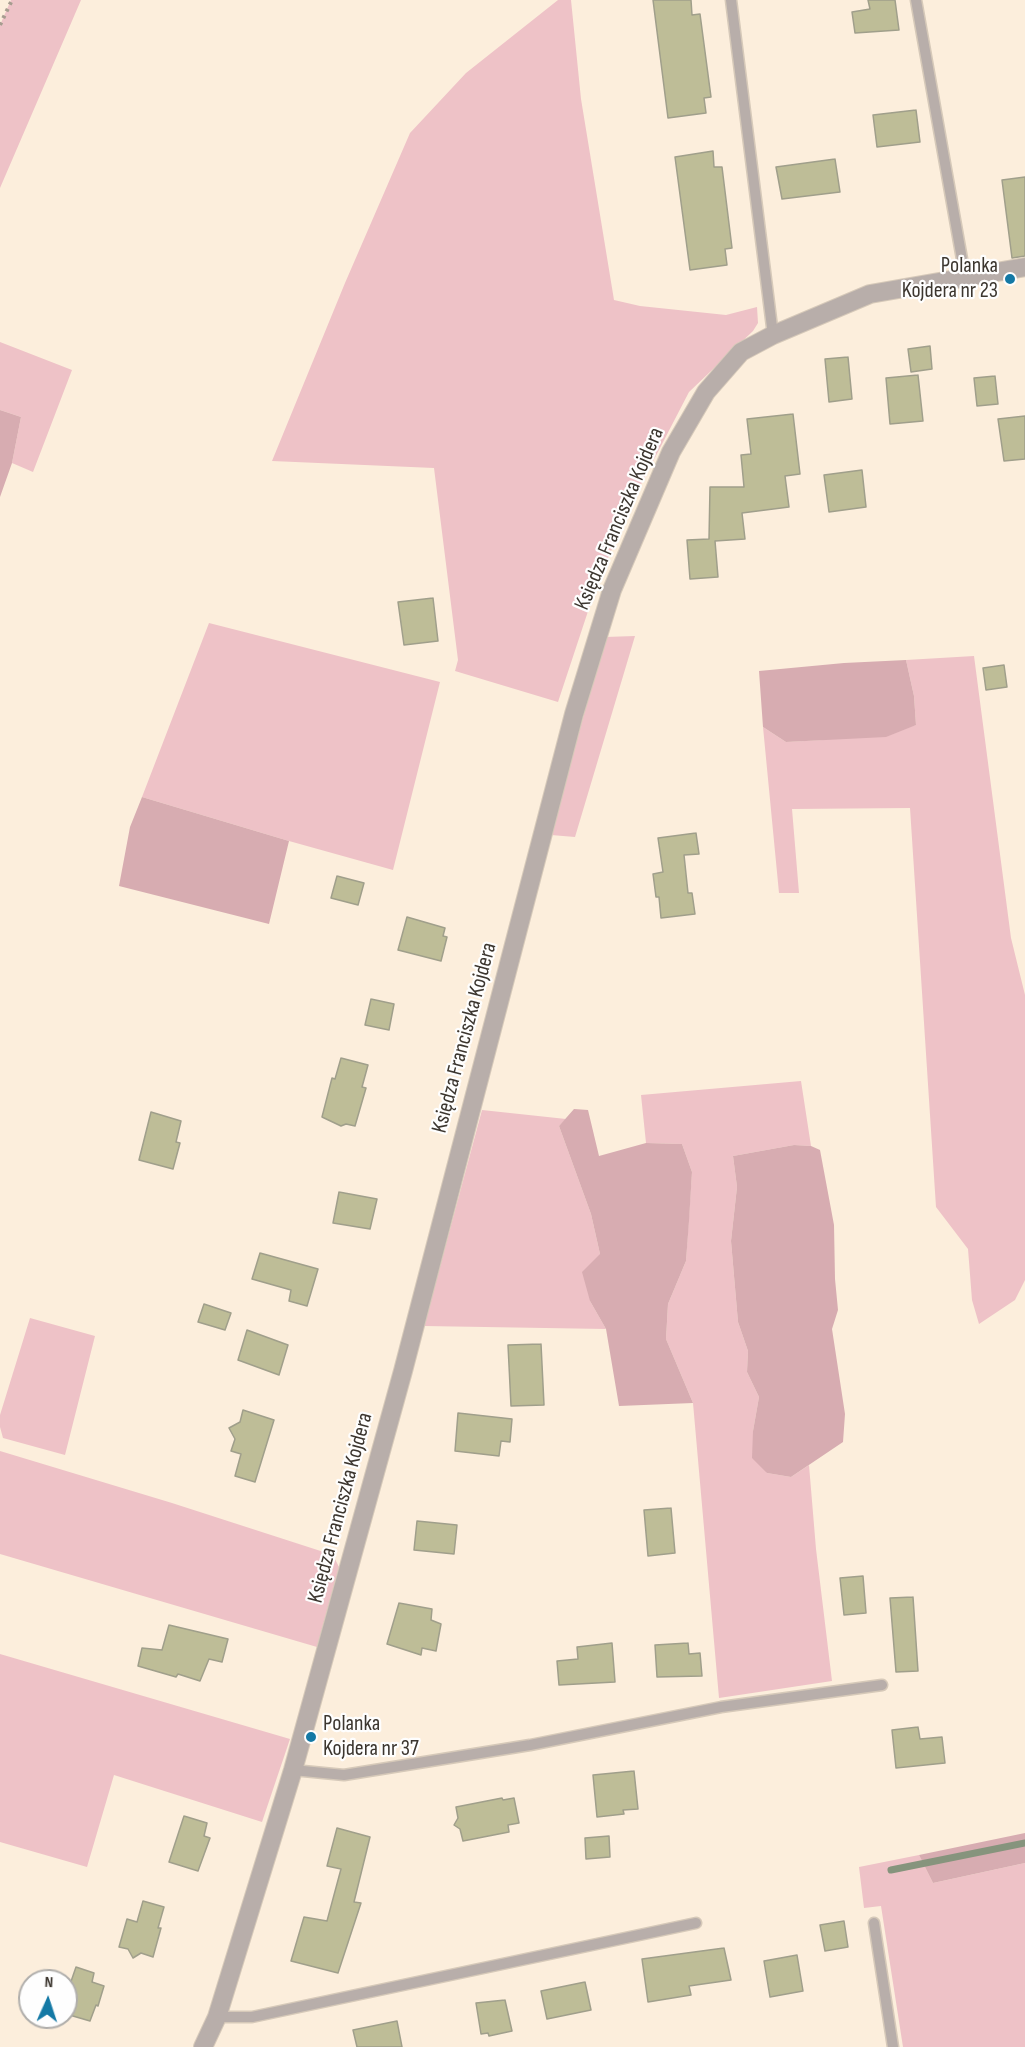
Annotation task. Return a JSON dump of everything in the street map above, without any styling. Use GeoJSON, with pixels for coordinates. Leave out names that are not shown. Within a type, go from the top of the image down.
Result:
{"type":"FeatureCollection","features":[{"type":"Feature","properties":{"kind":"street","name":"Księdza Franciszka Kojdera"},"geometry":{"type":"LineString","coordinates":[[203,2047],[217,2018],[294,1770],[403,1371],[574,714],[612,590],[671,452],[706,392],[741,352],[773,335],[870,294],[1025,267]]}},
{"type":"Feature","properties":{"kind":"lane"},"geometry":{"type":"LineString","coordinates":[[731,0],[773,335]]}},
{"type":"Feature","properties":{"kind":"lane"},"geometry":{"type":"LineString","coordinates":[[916,0],[965,276]]}},
{"type":"Feature","properties":{"kind":"lane"},"geometry":{"type":"LineString","coordinates":[[294,1770],[344,1775],[530,1745],[721,1707],[882,1685]]}},
{"type":"Feature","properties":{"kind":"lane"},"geometry":{"type":"LineString","coordinates":[[217,2018],[252,2017],[696,1923]]}},
{"type":"Feature","properties":{"kind":"lane"},"geometry":{"type":"LineString","coordinates":[[874,1923],[893,2047]]}},
{"type":"Feature","properties":{"kind":"path"},"geometry":{"type":"LineString","coordinates":[[0,25],[12,0]]}},
{"type":"Feature","properties":{"kind":"shaded area"},"geometry":{"type":"Polygon","coordinates":[[[11,0],[81,0],[0,188],[0,25],[11,0]]]}},
{"type":"Feature","properties":{"kind":"shaded area"},"geometry":{"type":"Polygon","coordinates":[[[558,0],[571,0],[581,99],[614,300],[640,306],[726,315],[757,307],[758,323],[753,331],[689,392],[634,498],[598,581],[558,702],[455,671],[458,660],[434,468],[272,461],[410,133],[466,73],[558,0]]]}},
{"type":"Feature","properties":{"kind":"shaded area"},"geometry":{"type":"Polygon","coordinates":[[[0,342],[72,370],[33,472],[12,463],[21,417],[0,410],[0,342]]]}},
{"type":"Feature","properties":{"kind":"shaded area"},"geometry":{"type":"Polygon","coordinates":[[[0,410],[21,417],[12,463],[0,497],[0,410]]]}},
{"type":"Feature","properties":{"kind":"shaded area"},"geometry":{"type":"Polygon","coordinates":[[[209,623],[440,682],[393,870],[142,797],[209,623]]]}},
{"type":"Feature","properties":{"kind":"shaded area"},"geometry":{"type":"Polygon","coordinates":[[[635,636],[575,837],[551,835],[605,637],[635,636]]]}},
{"type":"Feature","properties":{"kind":"shaded area"},"geometry":{"type":"Polygon","coordinates":[[[974,656],[1011,938],[1025,995],[1025,1280],[1015,1300],[979,1324],[972,1300],[968,1249],[936,1207],[910,808],[792,809],[799,893],[779,893],[763,727],[786,742],[823,740],[916,725],[914,696],[906,660],[974,656]]]}},
{"type":"Feature","properties":{"kind":"shaded area"},"geometry":{"type":"Polygon","coordinates":[[[906,660],[914,696],[916,725],[886,737],[786,742],[763,727],[759,671],[906,660]]]}},
{"type":"Feature","properties":{"kind":"shaded area"},"geometry":{"type":"Polygon","coordinates":[[[142,797],[289,841],[269,924],[119,886],[130,827],[142,797]]]}},
{"type":"Feature","properties":{"kind":"shaded area"},"geometry":{"type":"Polygon","coordinates":[[[801,1081],[811,1146],[794,1145],[733,1156],[737,1187],[731,1241],[738,1322],[748,1351],[747,1372],[759,1397],[753,1431],[767,1473],[791,1477],[809,1465],[816,1549],[832,1681],[719,1698],[693,1403],[666,1339],[668,1304],[686,1261],[692,1172],[682,1144],[646,1143],[641,1095],[801,1081]]]}},
{"type":"Feature","properties":{"kind":"shaded area"},"geometry":{"type":"Polygon","coordinates":[[[574,1109],[588,1110],[599,1156],[646,1143],[682,1144],[692,1172],[686,1261],[668,1304],[666,1339],[693,1403],[619,1406],[606,1329],[590,1301],[582,1272],[600,1254],[591,1214],[559,1126],[574,1109]]]}},
{"type":"Feature","properties":{"kind":"shaded area"},"geometry":{"type":"Polygon","coordinates":[[[482,1110],[566,1119],[559,1126],[591,1214],[600,1254],[590,1301],[606,1329],[424,1326],[482,1110]]]}},
{"type":"Feature","properties":{"kind":"shaded area"},"geometry":{"type":"Polygon","coordinates":[[[794,1145],[811,1146],[820,1150],[834,1225],[838,1310],[832,1329],[845,1414],[843,1442],[791,1477],[767,1473],[752,1458],[753,1431],[759,1397],[747,1372],[748,1351],[738,1322],[731,1241],[737,1187],[733,1156],[794,1145]]]}},
{"type":"Feature","properties":{"kind":"shaded area"},"geometry":{"type":"Polygon","coordinates":[[[30,1318],[95,1336],[65,1455],[3,1438],[0,1427],[0,1415],[30,1318]]]}},
{"type":"Feature","properties":{"kind":"shaded area"},"geometry":{"type":"Polygon","coordinates":[[[0,1451],[333,1555],[339,1567],[317,1647],[0,1554],[0,1451]]]}},
{"type":"Feature","properties":{"kind":"shaded area"},"geometry":{"type":"Polygon","coordinates":[[[0,1654],[290,1739],[262,1822],[114,1775],[87,1867],[0,1842],[0,1654]]]}},
{"type":"Feature","properties":{"kind":"shaded area"},"geometry":{"type":"Polygon","coordinates":[[[1025,1833],[1025,1863],[933,1883],[919,1855],[1025,1833]]]}},
{"type":"Feature","properties":{"kind":"shaded area"},"geometry":{"type":"Polygon","coordinates":[[[919,1855],[933,1883],[1025,1863],[1025,2047],[903,2047],[881,1906],[864,1908],[859,1867],[919,1855]]]}},
{"type":"Feature","properties":{"kind":"building"},"geometry":{"type":"Polygon","coordinates":[[[653,0],[691,0],[692,15],[700,14],[711,97],[704,98],[706,113],[668,118],[653,0]]]}},
{"type":"Feature","properties":{"kind":"building"},"geometry":{"type":"Polygon","coordinates":[[[868,0],[895,0],[899,30],[855,33],[852,12],[870,9],[868,0]]]}},
{"type":"Feature","properties":{"kind":"building"},"geometry":{"type":"Polygon","coordinates":[[[916,110],[920,142],[877,147],[873,115],[916,110]]]}},
{"type":"Feature","properties":{"kind":"building"},"geometry":{"type":"Polygon","coordinates":[[[713,151],[714,167],[722,167],[732,248],[725,249],[727,265],[690,270],[675,157],[713,151]]]}},
{"type":"Feature","properties":{"kind":"building"},"geometry":{"type":"Polygon","coordinates":[[[835,159],[840,192],[782,199],[776,167],[835,159]]]}},
{"type":"Feature","properties":{"kind":"building"},"geometry":{"type":"Polygon","coordinates":[[[1025,177],[1025,256],[1012,258],[1002,180],[1025,177]]]}},
{"type":"Feature","properties":{"kind":"building"},"geometry":{"type":"Polygon","coordinates":[[[930,346],[932,369],[911,372],[908,349],[930,346]]]}},
{"type":"Feature","properties":{"kind":"building"},"geometry":{"type":"Polygon","coordinates":[[[848,357],[852,399],[829,402],[825,359],[848,357]]]}},
{"type":"Feature","properties":{"kind":"building"},"geometry":{"type":"Polygon","coordinates":[[[918,375],[923,421],[890,424],[886,378],[918,375]]]}},
{"type":"Feature","properties":{"kind":"building"},"geometry":{"type":"Polygon","coordinates":[[[995,376],[998,404],[977,406],[974,378],[995,376]]]}},
{"type":"Feature","properties":{"kind":"building"},"geometry":{"type":"Polygon","coordinates":[[[793,414],[800,474],[785,476],[789,507],[742,513],[745,539],[715,541],[718,577],[690,579],[687,540],[709,539],[710,487],[744,487],[741,455],[751,454],[747,419],[793,414]]]}},
{"type":"Feature","properties":{"kind":"building"},"geometry":{"type":"Polygon","coordinates":[[[1025,416],[1025,459],[1004,461],[998,419],[1025,416]]]}},
{"type":"Feature","properties":{"kind":"building"},"geometry":{"type":"Polygon","coordinates":[[[862,470],[866,507],[829,512],[824,475],[862,470]]]}},
{"type":"Feature","properties":{"kind":"building"},"geometry":{"type":"Polygon","coordinates":[[[433,598],[438,641],[404,645],[398,602],[433,598]]]}},
{"type":"Feature","properties":{"kind":"building"},"geometry":{"type":"Polygon","coordinates":[[[1004,665],[1007,687],[986,690],[983,668],[1004,665]]]}},
{"type":"Feature","properties":{"kind":"building"},"geometry":{"type":"Polygon","coordinates":[[[696,833],[699,854],[684,855],[688,893],[692,893],[695,914],[661,918],[653,874],[663,872],[658,838],[696,833]]]}},
{"type":"Feature","properties":{"kind":"building"},"geometry":{"type":"Polygon","coordinates":[[[337,876],[364,883],[358,905],[331,898],[337,876]]]}},
{"type":"Feature","properties":{"kind":"building"},"geometry":{"type":"Polygon","coordinates":[[[407,917],[445,928],[443,936],[447,937],[441,961],[398,950],[407,917]]]}},
{"type":"Feature","properties":{"kind":"building"},"geometry":{"type":"Polygon","coordinates":[[[371,999],[394,1004],[389,1030],[365,1025],[371,999]]]}},
{"type":"Feature","properties":{"kind":"building"},"geometry":{"type":"Polygon","coordinates":[[[341,1058],[368,1065],[362,1087],[366,1088],[355,1126],[346,1124],[341,1126],[322,1117],[332,1078],[335,1079],[341,1058]]]}},
{"type":"Feature","properties":{"kind":"building"},"geometry":{"type":"Polygon","coordinates":[[[151,1112],[181,1121],[176,1142],[180,1143],[173,1169],[139,1160],[151,1112]]]}},
{"type":"Feature","properties":{"kind":"building"},"geometry":{"type":"Polygon","coordinates":[[[339,1192],[377,1199],[370,1229],[333,1223],[339,1192]]]}},
{"type":"Feature","properties":{"kind":"building"},"geometry":{"type":"Polygon","coordinates":[[[260,1253],[318,1269],[307,1306],[289,1301],[291,1290],[252,1279],[260,1253]]]}},
{"type":"Feature","properties":{"kind":"building"},"geometry":{"type":"Polygon","coordinates":[[[204,1304],[231,1313],[225,1330],[198,1322],[204,1304]]]}},
{"type":"Feature","properties":{"kind":"building"},"geometry":{"type":"Polygon","coordinates":[[[247,1330],[288,1345],[279,1375],[238,1360],[247,1330]]]}},
{"type":"Feature","properties":{"kind":"building"},"geometry":{"type":"Polygon","coordinates":[[[541,1344],[544,1405],[511,1406],[508,1345],[541,1344]]]}},
{"type":"Feature","properties":{"kind":"building"},"geometry":{"type":"Polygon","coordinates":[[[243,1410],[274,1420],[255,1482],[235,1476],[241,1454],[231,1451],[235,1439],[229,1428],[240,1422],[243,1410]]]}},
{"type":"Feature","properties":{"kind":"building"},"geometry":{"type":"Polygon","coordinates":[[[458,1413],[512,1419],[510,1442],[501,1441],[499,1456],[455,1451],[458,1413]]]}},
{"type":"Feature","properties":{"kind":"building"},"geometry":{"type":"Polygon","coordinates":[[[671,1508],[675,1553],[648,1556],[644,1510],[671,1508]]]}},
{"type":"Feature","properties":{"kind":"building"},"geometry":{"type":"Polygon","coordinates":[[[417,1521],[457,1525],[454,1554],[414,1550],[417,1521]]]}},
{"type":"Feature","properties":{"kind":"building"},"geometry":{"type":"Polygon","coordinates":[[[863,1576],[866,1613],[844,1615],[840,1578],[863,1576]]]}},
{"type":"Feature","properties":{"kind":"building"},"geometry":{"type":"Polygon","coordinates":[[[913,1597],[918,1671],[896,1672],[890,1598],[913,1597]]]}},
{"type":"Feature","properties":{"kind":"building"},"geometry":{"type":"Polygon","coordinates":[[[399,1603],[432,1609],[431,1620],[441,1624],[436,1651],[422,1648],[421,1655],[387,1644],[399,1603]]]}},
{"type":"Feature","properties":{"kind":"building"},"geometry":{"type":"Polygon","coordinates":[[[169,1625],[228,1639],[222,1662],[209,1659],[200,1681],[138,1666],[142,1648],[162,1650],[169,1625]]]}},
{"type":"Feature","properties":{"kind":"building"},"geometry":{"type":"Polygon","coordinates":[[[612,1643],[615,1682],[559,1685],[557,1661],[578,1659],[577,1647],[612,1643]]]}},
{"type":"Feature","properties":{"kind":"building"},"geometry":{"type":"Polygon","coordinates":[[[688,1643],[689,1654],[700,1653],[702,1676],[657,1677],[655,1645],[688,1643]]]}},
{"type":"Feature","properties":{"kind":"building"},"geometry":{"type":"Polygon","coordinates":[[[918,1727],[920,1739],[942,1737],[945,1763],[896,1768],[892,1730],[918,1727]]]}},
{"type":"Feature","properties":{"kind":"building"},"geometry":{"type":"Polygon","coordinates":[[[634,1771],[638,1809],[623,1810],[624,1814],[597,1817],[593,1775],[634,1771]]]}},
{"type":"Feature","properties":{"kind":"building"},"geometry":{"type":"Polygon","coordinates":[[[502,1798],[503,1800],[514,1798],[519,1823],[508,1825],[509,1832],[463,1841],[460,1829],[454,1825],[458,1818],[456,1807],[502,1798]]]}},
{"type":"Feature","properties":{"kind":"building"},"geometry":{"type":"Polygon","coordinates":[[[184,1816],[207,1823],[204,1836],[210,1838],[198,1871],[169,1862],[184,1816]]]}},
{"type":"Feature","properties":{"kind":"building"},"geometry":{"type":"Polygon","coordinates":[[[337,1828],[370,1837],[354,1902],[361,1903],[338,1973],[291,1961],[304,1917],[327,1921],[341,1869],[327,1866],[337,1828]]]}},
{"type":"Feature","properties":{"kind":"building"},"geometry":{"type":"Polygon","coordinates":[[[609,1836],[610,1857],[586,1859],[585,1838],[609,1836]]]}},
{"type":"Feature","properties":{"kind":"building"},"geometry":{"type":"Polygon","coordinates":[[[143,1901],[164,1907],[158,1928],[161,1928],[153,1957],[141,1953],[133,1958],[128,1949],[119,1947],[127,1919],[137,1922],[143,1901]]]}},
{"type":"Feature","properties":{"kind":"building"},"geometry":{"type":"Polygon","coordinates":[[[844,1921],[848,1947],[825,1951],[820,1925],[844,1921]]]}},
{"type":"Feature","properties":{"kind":"building"},"geometry":{"type":"Polygon","coordinates":[[[724,1948],[731,1980],[689,1986],[691,1995],[648,2002],[642,1959],[724,1948]]]}},
{"type":"Feature","properties":{"kind":"building"},"geometry":{"type":"Polygon","coordinates":[[[797,1955],[803,1991],[770,1997],[764,1961],[797,1955]]]}},
{"type":"Feature","properties":{"kind":"building"},"geometry":{"type":"Polygon","coordinates":[[[76,1967],[94,1973],[92,1982],[104,1986],[98,2006],[96,2005],[90,2021],[78,2018],[78,1969],[75,1969],[76,1967]]]}},
{"type":"Feature","properties":{"kind":"building"},"geometry":{"type":"Polygon","coordinates":[[[585,1982],[591,2010],[547,2019],[541,1991],[585,1982]]]}},
{"type":"Feature","properties":{"kind":"building"},"geometry":{"type":"Polygon","coordinates":[[[505,2000],[512,2031],[489,2036],[488,2033],[481,2034],[476,2003],[505,2000]]]}},
{"type":"Feature","properties":{"kind":"building"},"geometry":{"type":"Polygon","coordinates":[[[397,2021],[402,2047],[357,2047],[353,2030],[397,2021]]]}},
{"type":"Feature","properties":{"kind":"waterway"},"geometry":{"type":"LineString","coordinates":[[891,1870],[1025,1843]]}},
{"type":"Feature","properties":{"kind":"place","name":"Polanka Kojdera nr 23"},"geometry":{"type":"Point","coordinates":[1010,279]}},
{"type":"Feature","properties":{"kind":"place","name":"Polanka Kojdera nr 37"},"geometry":{"type":"Point","coordinates":[311,1737]}}]}
